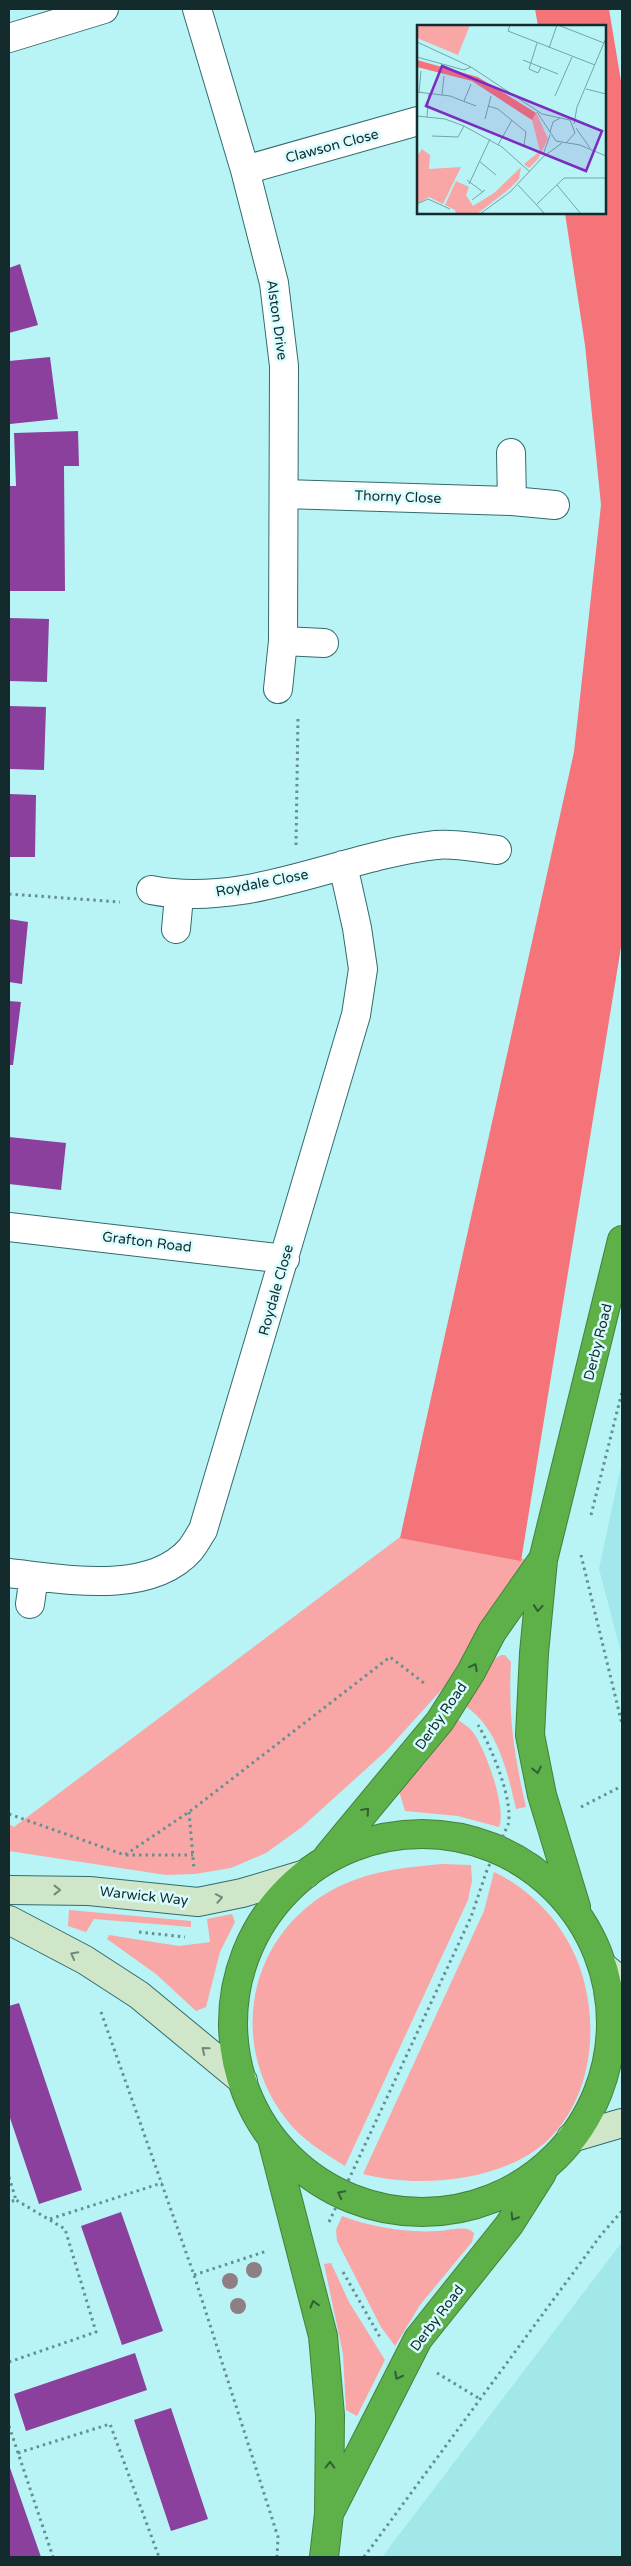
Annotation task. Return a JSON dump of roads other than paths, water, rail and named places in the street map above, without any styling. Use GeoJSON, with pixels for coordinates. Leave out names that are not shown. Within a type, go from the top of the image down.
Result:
{"type":"FeatureCollection","features":[{"type":"Feature","properties":{"kind":"highway","name":"Derby Road"},"geometry":{"type":"LineString","coordinates":[[578,1910],[542,1795],[530,1735],[534,1652],[543,1560],[622,1240]]}},
{"type":"Feature","properties":{"kind":"highway","name":"Derby Road"},"geometry":{"type":"LineString","coordinates":[[315,1867],[399,1773],[440,1721],[471,1672],[492,1632],[543,1560]]}},
{"type":"Feature","properties":{"kind":"highway"},"geometry":{"type":"LineString","coordinates":[[408,1835],[443,1836],[479,1842],[495,1852],[542,1874],[578,1910],[614,1975],[609,2013],[607,2056],[595,2097],[571,2138],[549,2161],[516,2187],[488,2200],[458,2209],[428,2212],[397,2211],[342,2195],[310,2175],[272,2139],[255,2113],[243,2081],[235,2051],[233,2025],[235,1992],[244,1960],[257,1929],[276,1901],[315,1867],[373,1840],[408,1835]]}},
{"type":"Feature","properties":{"kind":"highway","name":"Derby Road"},"geometry":{"type":"LineString","coordinates":[[272,2139],[297,2242],[323,2336],[330,2415],[329,2514],[324,2557]]}},
{"type":"Feature","properties":{"kind":"highway","name":"Derby Road"},"geometry":{"type":"LineString","coordinates":[[329,2514],[418,2339],[509,2225],[549,2161]]}},
{"type":"Feature","properties":{"kind":"street"},"geometry":{"type":"LineString","coordinates":[[9,38],[104,9]]}},
{"type":"Feature","properties":{"kind":"street","name":"Alston Drive"},"geometry":{"type":"LineString","coordinates":[[197,9],[245,170],[274,283],[284,366],[283,641],[278,689]]}},
{"type":"Feature","properties":{"kind":"street","name":"Clawson Close"},"geometry":{"type":"LineString","coordinates":[[245,170],[417,121]]}},
{"type":"Feature","properties":{"kind":"street"},"geometry":{"type":"LineString","coordinates":[[511,453],[512,501]]}},
{"type":"Feature","properties":{"kind":"street","name":"Thorny Close"},"geometry":{"type":"LineString","coordinates":[[284,494],[512,501],[555,505]]}},
{"type":"Feature","properties":{"kind":"street"},"geometry":{"type":"LineString","coordinates":[[283,641],[324,643]]}},
{"type":"Feature","properties":{"kind":"street","name":"Roydale Close"},"geometry":{"type":"LineString","coordinates":[[151,890],[179,896],[230,892],[343,866],[390,852],[438,845],[497,850]]}},
{"type":"Feature","properties":{"kind":"street","name":"Roydale Close"},"geometry":{"type":"LineString","coordinates":[[30,1604],[21,1574],[117,1580],[134,1578],[163,1570],[191,1549],[203,1530],[356,1015],[363,969],[357,928],[343,866]]}},
{"type":"Feature","properties":{"kind":"street"},"geometry":{"type":"LineString","coordinates":[[176,929],[179,896]]}},
{"type":"Feature","properties":{"kind":"street","name":"Grafton Road"},"geometry":{"type":"LineString","coordinates":[[9,1226],[285,1259]]}},
{"type":"Feature","properties":{"kind":"street","name":"Warwick Way"},"geometry":{"type":"LineString","coordinates":[[9,1890],[89,1890],[198,1902],[242,1893],[315,1867]]}},
{"type":"Feature","properties":{"kind":"street"},"geometry":{"type":"LineString","coordinates":[[9,1920],[85,1960],[139,1995],[243,2081]]}},
{"type":"Feature","properties":{"kind":"street"},"geometry":{"type":"LineString","coordinates":[[571,2138],[622,2123]]}}]}
